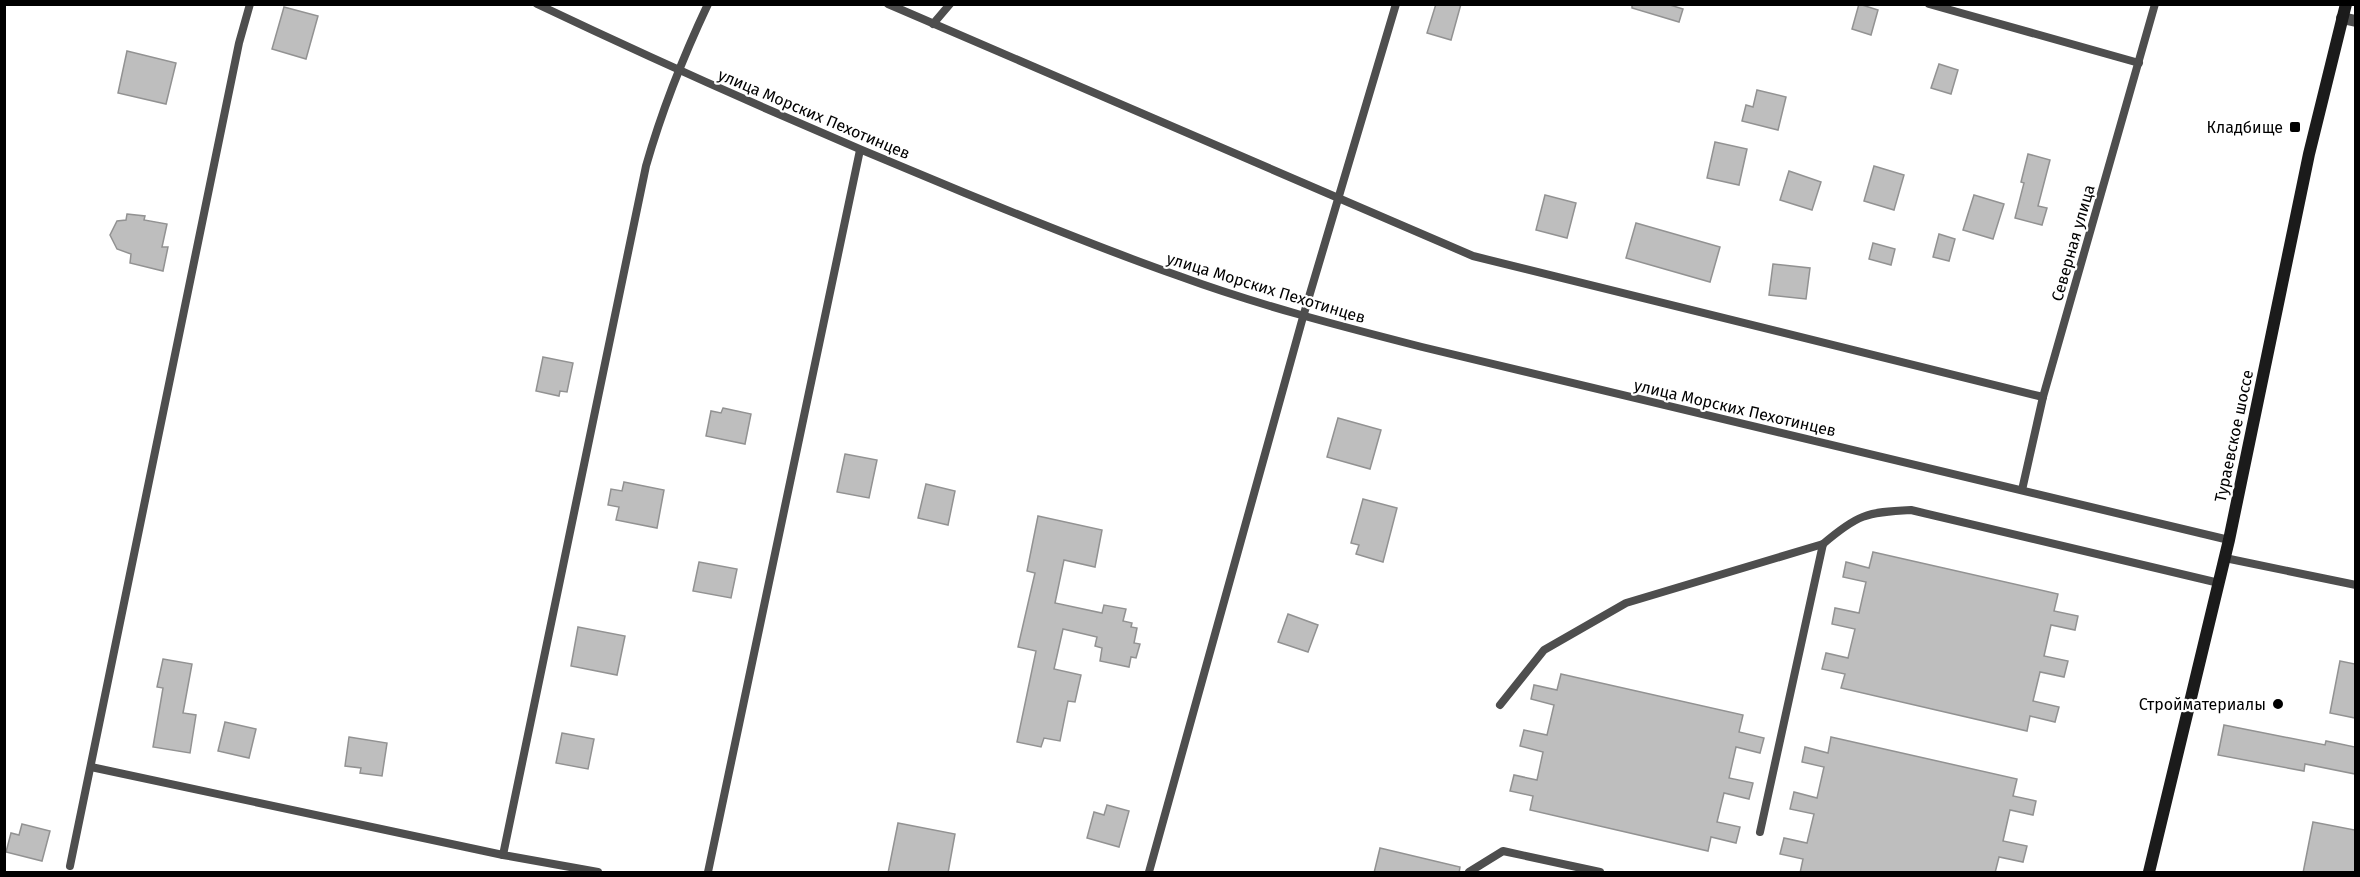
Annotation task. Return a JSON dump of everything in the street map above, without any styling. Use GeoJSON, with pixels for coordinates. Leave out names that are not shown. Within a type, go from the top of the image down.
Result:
{"type":"FeatureCollection","features":[{"type":"Feature","properties":{"kind":"main road","name":"Тураевское шоссе"},"geometry":{"type":"LineString","coordinates":[[2149,873],[2225,558],[2309,154],[2346,4]]}},
{"type":"Feature","properties":{"kind":"street"},"geometry":{"type":"LineString","coordinates":[[2342,18],[2355,21]]}},
{"type":"Feature","properties":{"kind":"lane"},"geometry":{"type":"LineString","coordinates":[[70,866],[239,43],[250,4]]}},
{"type":"Feature","properties":{"kind":"lane","name":"улица Морских Пехотинцев"},"geometry":{"type":"LineString","coordinates":[[537,4],[677,70],[860,150],[1075,238],[1180,277],[1303,316],[1422,347],[2229,540]]}},
{"type":"Feature","properties":{"kind":"lane"},"geometry":{"type":"LineString","coordinates":[[503,855],[646,166],[659,119],[677,70],[708,4]]}},
{"type":"Feature","properties":{"kind":"lane"},"geometry":{"type":"LineString","coordinates":[[888,4],[1473,255],[2043,397]]}},
{"type":"Feature","properties":{"kind":"lane"},"geometry":{"type":"LineString","coordinates":[[933,24],[950,4]]}},
{"type":"Feature","properties":{"kind":"lane"},"geometry":{"type":"LineString","coordinates":[[1149,873],[1303,316],[1396,4]]}},
{"type":"Feature","properties":{"kind":"lane"},"geometry":{"type":"LineString","coordinates":[[1929,4],[2139,63]]}},
{"type":"Feature","properties":{"kind":"lane","name":"Северная улица"},"geometry":{"type":"LineString","coordinates":[[2022,490],[2043,397],[2155,4]]}},
{"type":"Feature","properties":{"kind":"lane"},"geometry":{"type":"LineString","coordinates":[[708,873],[860,150]]}},
{"type":"Feature","properties":{"kind":"lane"},"geometry":{"type":"LineString","coordinates":[[1500,705],[1544,651],[1626,603],[1823,544],[1846,524],[1875,512],[1911,510],[2219,583]]}},
{"type":"Feature","properties":{"kind":"lane"},"geometry":{"type":"LineString","coordinates":[[1760,832],[1823,544]]}},
{"type":"Feature","properties":{"kind":"lane"},"geometry":{"type":"LineString","coordinates":[[2225,558],[2355,585]]}},
{"type":"Feature","properties":{"kind":"lane"},"geometry":{"type":"LineString","coordinates":[[91,767],[503,855],[598,873]]}},
{"type":"Feature","properties":{"kind":"lane"},"geometry":{"type":"LineString","coordinates":[[1469,873],[1503,850],[1600,873]]}},
{"type":"Feature","properties":{"kind":"building"},"geometry":{"type":"Polygon","coordinates":[[[1436,4],[1461,4],[1451,40],[1427,33],[1436,4]]]}},
{"type":"Feature","properties":{"kind":"building"},"geometry":{"type":"Polygon","coordinates":[[[1632,4],[1667,4],[1683,9],[1679,22],[1632,8],[1632,4]]]}},
{"type":"Feature","properties":{"kind":"building"},"geometry":{"type":"Polygon","coordinates":[[[1859,4],[1878,10],[1871,35],[1852,29],[1859,4]]]}},
{"type":"Feature","properties":{"kind":"building"},"geometry":{"type":"Polygon","coordinates":[[[284,7],[318,16],[306,59],[272,49],[284,7]]]}},
{"type":"Feature","properties":{"kind":"building"},"geometry":{"type":"Polygon","coordinates":[[[127,51],[176,63],[166,104],[118,93],[127,51]]]}},
{"type":"Feature","properties":{"kind":"building"},"geometry":{"type":"Polygon","coordinates":[[[1939,64],[1958,70],[1951,94],[1931,88],[1939,64]]]}},
{"type":"Feature","properties":{"kind":"building"},"geometry":{"type":"Polygon","coordinates":[[[1757,90],[1786,97],[1778,130],[1742,121],[1746,105],[1753,107],[1757,90]]]}},
{"type":"Feature","properties":{"kind":"building"},"geometry":{"type":"Polygon","coordinates":[[[1715,142],[1747,149],[1739,185],[1707,178],[1715,142]]]}},
{"type":"Feature","properties":{"kind":"building"},"geometry":{"type":"Polygon","coordinates":[[[2028,154],[2050,160],[2038,206],[2047,208],[2042,225],[2015,218],[2024,183],[2021,182],[2028,154]]]}},
{"type":"Feature","properties":{"kind":"building"},"geometry":{"type":"Polygon","coordinates":[[[1874,166],[1904,175],[1894,210],[1864,201],[1874,166]]]}},
{"type":"Feature","properties":{"kind":"building"},"geometry":{"type":"Polygon","coordinates":[[[1789,171],[1821,182],[1812,210],[1780,200],[1789,171]]]}},
{"type":"Feature","properties":{"kind":"building"},"geometry":{"type":"Polygon","coordinates":[[[1545,195],[1576,203],[1567,238],[1536,230],[1545,195]]]}},
{"type":"Feature","properties":{"kind":"building"},"geometry":{"type":"Polygon","coordinates":[[[1974,195],[2004,204],[1993,239],[1963,230],[1974,195]]]}},
{"type":"Feature","properties":{"kind":"building"},"geometry":{"type":"Polygon","coordinates":[[[127,214],[145,216],[144,220],[167,224],[162,247],[168,247],[163,271],[130,263],[131,254],[117,249],[110,235],[117,221],[126,220],[127,214]]]}},
{"type":"Feature","properties":{"kind":"building"},"geometry":{"type":"Polygon","coordinates":[[[1636,223],[1720,247],[1710,282],[1626,258],[1636,223]]]}},
{"type":"Feature","properties":{"kind":"building"},"geometry":{"type":"Polygon","coordinates":[[[1939,234],[1955,239],[1949,261],[1933,257],[1939,234]]]}},
{"type":"Feature","properties":{"kind":"building"},"geometry":{"type":"Polygon","coordinates":[[[1873,243],[1895,249],[1891,265],[1869,259],[1873,243]]]}},
{"type":"Feature","properties":{"kind":"building"},"geometry":{"type":"Polygon","coordinates":[[[1773,264],[1810,268],[1806,299],[1769,295],[1773,264]]]}},
{"type":"Feature","properties":{"kind":"building"},"geometry":{"type":"Polygon","coordinates":[[[543,357],[573,363],[567,392],[560,391],[559,396],[536,391],[543,357]]]}},
{"type":"Feature","properties":{"kind":"building"},"geometry":{"type":"Polygon","coordinates":[[[723,408],[751,414],[745,444],[706,436],[711,411],[721,413],[723,408]]]}},
{"type":"Feature","properties":{"kind":"building"},"geometry":{"type":"Polygon","coordinates":[[[1338,418],[1381,430],[1370,469],[1327,457],[1338,418]]]}},
{"type":"Feature","properties":{"kind":"building"},"geometry":{"type":"Polygon","coordinates":[[[845,454],[877,460],[869,498],[837,492],[845,454]]]}},
{"type":"Feature","properties":{"kind":"building"},"geometry":{"type":"Polygon","coordinates":[[[624,482],[664,490],[657,528],[616,520],[619,507],[608,505],[611,489],[622,491],[624,482]]]}},
{"type":"Feature","properties":{"kind":"building"},"geometry":{"type":"Polygon","coordinates":[[[926,484],[955,491],[948,525],[918,518],[926,484]]]}},
{"type":"Feature","properties":{"kind":"building"},"geometry":{"type":"Polygon","coordinates":[[[1363,499],[1397,508],[1383,562],[1356,554],[1359,545],[1351,543],[1363,499]]]}},
{"type":"Feature","properties":{"kind":"building"},"geometry":{"type":"Polygon","coordinates":[[[1038,516],[1102,530],[1095,567],[1064,560],[1055,603],[1102,613],[1104,605],[1126,609],[1123,621],[1132,623],[1131,627],[1137,628],[1134,643],[1140,644],[1136,658],[1131,657],[1129,667],[1100,661],[1102,648],[1095,646],[1097,637],[1063,629],[1054,669],[1081,675],[1075,702],[1068,701],[1060,741],[1044,738],[1041,747],[1017,742],[1036,651],[1018,647],[1035,573],[1027,571],[1038,516]]]}},
{"type":"Feature","properties":{"kind":"building"},"geometry":{"type":"Polygon","coordinates":[[[1873,552],[2058,594],[2054,611],[2078,616],[2075,630],[2051,625],[2044,656],[2068,661],[2064,677],[2040,672],[2033,701],[2059,707],[2055,722],[2030,716],[2027,731],[1841,688],[1845,674],[1822,669],[1826,653],[1848,658],[1855,629],[1832,624],[1835,608],[1859,613],[1866,582],[1843,577],[1846,562],[1869,568],[1873,552]]]}},
{"type":"Feature","properties":{"kind":"building"},"geometry":{"type":"Polygon","coordinates":[[[699,562],[737,569],[731,598],[693,591],[699,562]]]}},
{"type":"Feature","properties":{"kind":"building"},"geometry":{"type":"Polygon","coordinates":[[[1288,614],[1318,625],[1308,652],[1278,642],[1288,614]]]}},
{"type":"Feature","properties":{"kind":"building"},"geometry":{"type":"Polygon","coordinates":[[[578,627],[625,636],[617,675],[571,666],[578,627]]]}},
{"type":"Feature","properties":{"kind":"building"},"geometry":{"type":"Polygon","coordinates":[[[163,659],[192,664],[183,713],[196,715],[190,753],[153,747],[163,688],[157,687],[163,659]]]}},
{"type":"Feature","properties":{"kind":"building"},"geometry":{"type":"Polygon","coordinates":[[[2340,661],[2355,664],[2355,718],[2330,713],[2340,661]]]}},
{"type":"Feature","properties":{"kind":"building"},"geometry":{"type":"Polygon","coordinates":[[[1561,674],[1743,715],[1739,732],[1764,738],[1760,753],[1736,747],[1729,778],[1753,783],[1749,799],[1724,793],[1717,822],[1740,827],[1736,843],[1711,837],[1708,851],[1530,810],[1533,796],[1510,791],[1514,775],[1537,780],[1543,752],[1520,746],[1524,730],[1547,735],[1554,705],[1531,699],[1534,685],[1557,690],[1561,674]]]}},
{"type":"Feature","properties":{"kind":"building"},"geometry":{"type":"Polygon","coordinates":[[[225,722],[256,729],[249,758],[218,751],[225,722]]]}},
{"type":"Feature","properties":{"kind":"building"},"geometry":{"type":"Polygon","coordinates":[[[2224,725],[2325,745],[2326,741],[2355,747],[2355,774],[2305,764],[2304,771],[2218,755],[2224,725]]]}},
{"type":"Feature","properties":{"kind":"building"},"geometry":{"type":"Polygon","coordinates":[[[562,733],[594,739],[588,769],[556,763],[562,733]]]}},
{"type":"Feature","properties":{"kind":"building"},"geometry":{"type":"Polygon","coordinates":[[[349,737],[387,743],[382,776],[360,773],[361,768],[345,766],[349,737]]]}},
{"type":"Feature","properties":{"kind":"building"},"geometry":{"type":"Polygon","coordinates":[[[1831,737],[2017,779],[2013,796],[2036,801],[2033,815],[2010,810],[2003,841],[2027,846],[2023,862],[1999,857],[1995,873],[1800,873],[1803,859],[1780,854],[1784,838],[1807,843],[1814,814],[1790,809],[1794,792],[1817,798],[1824,767],[1802,762],[1805,747],[1828,753],[1831,737]]]}},
{"type":"Feature","properties":{"kind":"building"},"geometry":{"type":"Polygon","coordinates":[[[1107,805],[1129,811],[1119,847],[1087,838],[1094,812],[1104,815],[1107,805]]]}},
{"type":"Feature","properties":{"kind":"building"},"geometry":{"type":"Polygon","coordinates":[[[2313,822],[2355,830],[2355,873],[2303,873],[2313,822]]]}},
{"type":"Feature","properties":{"kind":"building"},"geometry":{"type":"Polygon","coordinates":[[[898,823],[955,834],[948,873],[888,873],[898,823]]]}},
{"type":"Feature","properties":{"kind":"building"},"geometry":{"type":"Polygon","coordinates":[[[22,824],[50,831],[42,861],[6,852],[11,833],[19,835],[22,824]]]}},
{"type":"Feature","properties":{"kind":"building"},"geometry":{"type":"Polygon","coordinates":[[[1380,848],[1460,867],[1459,873],[1374,873],[1380,848]]]}},
{"type":"Feature","properties":{"kind":"place","name":"Кладбище"},"geometry":{"type":"Point","coordinates":[2295,127]}},
{"type":"Feature","properties":{"kind":"place","name":"Стройматериалы"},"geometry":{"type":"Point","coordinates":[2278,704]}}]}
